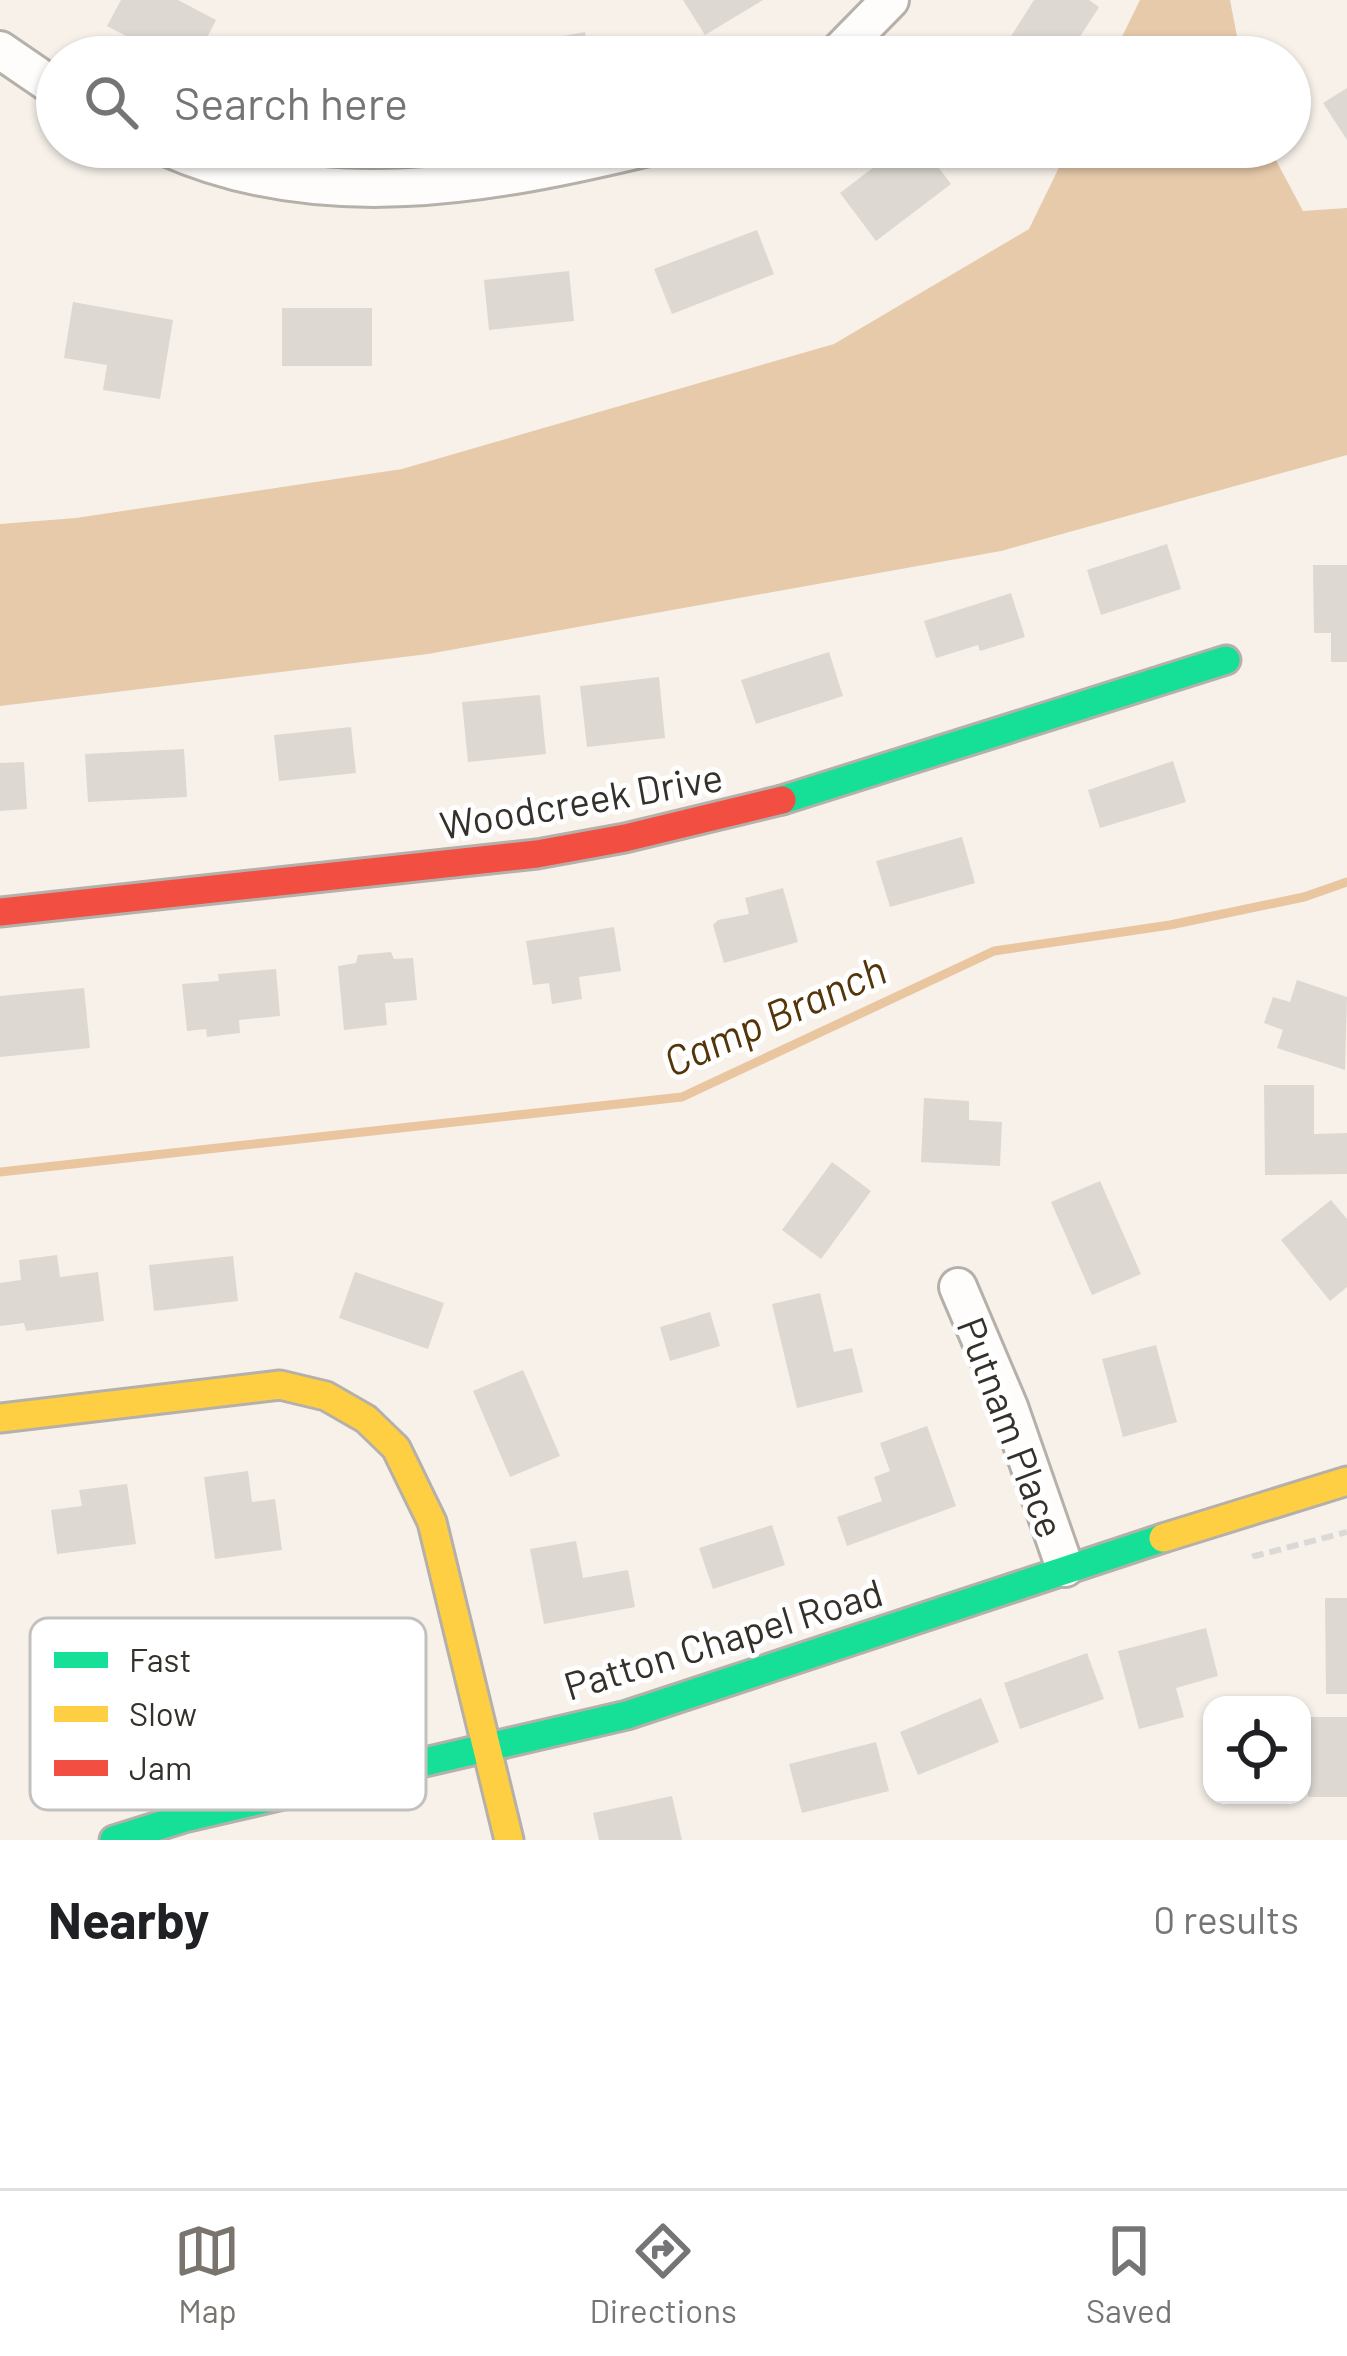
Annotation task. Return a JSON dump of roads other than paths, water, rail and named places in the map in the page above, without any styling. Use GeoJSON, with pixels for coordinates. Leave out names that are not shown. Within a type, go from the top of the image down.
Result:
{"type":"FeatureCollection","features":[{"type":"Feature","properties":{"kind":"street"},"geometry":{"type":"LineString","coordinates":[[855,36],[890,0]]}},
{"type":"Feature","properties":{"kind":"street"},"geometry":{"type":"LineString","coordinates":[[0,50],[36,74]]}},
{"type":"Feature","properties":{"kind":"street"},"geometry":{"type":"LineString","coordinates":[[232,168],[261,177],[364,189],[444,187],[541,168]]}},
{"type":"Feature","properties":{"kind":"street","name":"Woodcreek Drive"},"geometry":{"type":"LineString","coordinates":[[0,912],[624,840],[752,810],[1226,660]]}},
{"type":"Feature","properties":{"kind":"street","name":"Putnam Place"},"geometry":{"type":"LineString","coordinates":[[958,1287],[1009,1407],[1065,1568]]}},
{"type":"Feature","properties":{"kind":"street"},"geometry":{"type":"LineString","coordinates":[[0,1418],[280,1385],[326,1396],[366,1419],[396,1448],[432,1522],[509,1840]]}},
{"type":"Feature","properties":{"kind":"street","name":"Patton Chapel Road"},"geometry":{"type":"LineString","coordinates":[[426,1761],[627,1714],[1065,1568],[1347,1481]]}},
{"type":"Feature","properties":{"kind":"street","name":"Patton Chapel Road"},"geometry":{"type":"LineString","coordinates":[[114,1840],[218,1810]]}},
{"type":"Feature","properties":{"kind":"waterway","name":"Camp Branch"},"geometry":{"type":"LineString","coordinates":[[0,1172],[682,1097],[994,951],[1170,925],[1304,897],[1347,882]]}}]}
